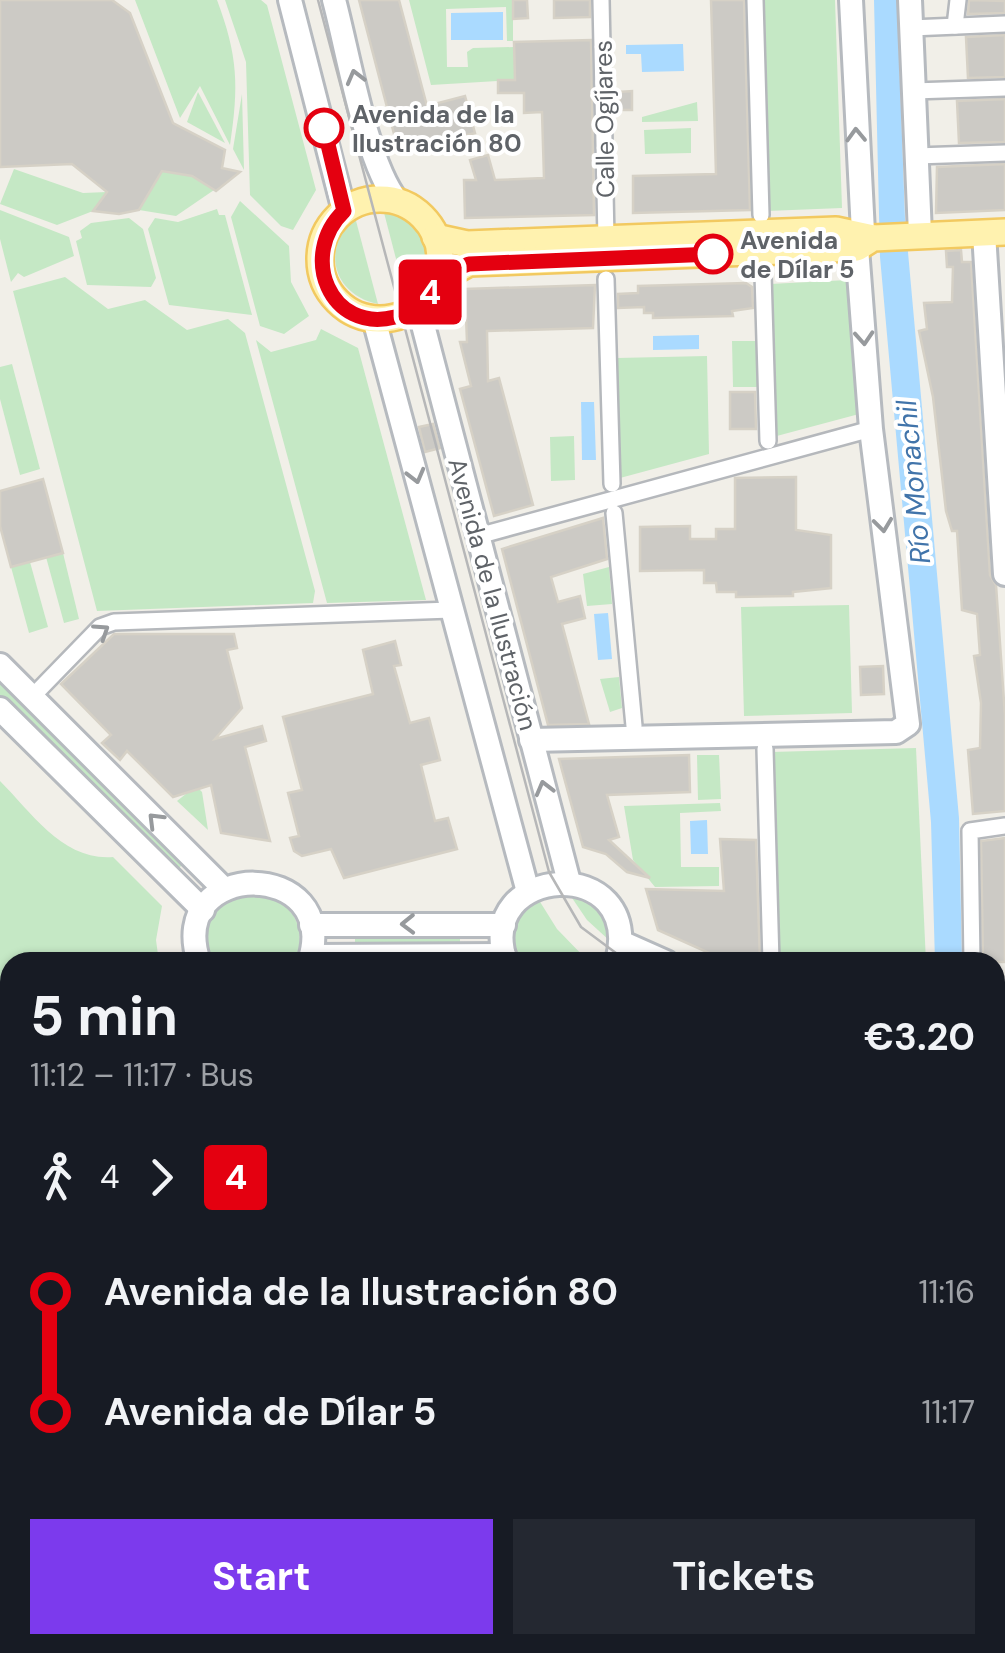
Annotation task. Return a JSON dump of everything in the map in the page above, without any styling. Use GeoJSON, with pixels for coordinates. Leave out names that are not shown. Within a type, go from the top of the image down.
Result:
{"type":"FeatureCollection","features":[{"type":"Feature","properties":{"kind":"main road"},"geometry":{"type":"LineString","coordinates":[[290,0],[344,211]]}},
{"type":"Feature","properties":{"kind":"main road"},"geometry":{"type":"LineString","coordinates":[[334,0],[386,187],[397,202],[426,221],[436,237],[439,252],[436,280],[418,306],[393,318],[374,319],[349,310],[336,300],[321,270],[324,238],[344,211],[371,200],[397,202]]}},
{"type":"Feature","properties":{"kind":"main road"},"geometry":{"type":"LineString","coordinates":[[532,740],[765,742],[903,730],[908,724],[870,429],[868,239],[851,0]]}},
{"type":"Feature","properties":{"kind":"main road"},"geometry":{"type":"LineString","coordinates":[[910,0],[916,234]]}},
{"type":"Feature","properties":{"kind":"main road"},"geometry":{"type":"LineString","coordinates":[[436,280],[469,264],[916,234],[994,233],[1005,574]]}},
{"type":"Feature","properties":{"kind":"main road"},"geometry":{"type":"LineString","coordinates":[[436,237],[467,244],[606,238],[868,239]]}},
{"type":"Feature","properties":{"kind":"main road","name":"Avenida de la Ilustración"},"geometry":{"type":"LineString","coordinates":[[418,306],[569,882]]}},
{"type":"Feature","properties":{"kind":"main road","name":"Avenida de la Ilustración"},"geometry":{"type":"LineString","coordinates":[[374,319],[528,892]]}},
{"type":"Feature","properties":{"kind":"main road"},"geometry":{"type":"LineString","coordinates":[[0,666],[224,888]]}},
{"type":"Feature","properties":{"kind":"main road"},"geometry":{"type":"LineString","coordinates":[[0,708],[204,910]]}},
{"type":"Feature","properties":{"kind":"main road"},"geometry":{"type":"LineString","coordinates":[[505,952],[504,925],[528,892],[548,883],[569,882],[589,889],[606,902],[617,920],[619,952]]}},
{"type":"Feature","properties":{"kind":"main road"},"geometry":{"type":"LineString","coordinates":[[198,952],[195,933],[204,910],[224,888],[236,883],[274,885],[297,900],[311,925],[311,952]]}},
{"type":"Feature","properties":{"kind":"main road"},"geometry":{"type":"LineString","coordinates":[[311,925],[504,925]]}},
{"type":"Feature","properties":{"kind":"street","name":"Calle Ogíjares"},"geometry":{"type":"LineString","coordinates":[[601,0],[606,238]]}},
{"type":"Feature","properties":{"kind":"street"},"geometry":{"type":"LineString","coordinates":[[755,0],[762,215]]}},
{"type":"Feature","properties":{"kind":"street"},"geometry":{"type":"LineString","coordinates":[[955,26],[958,0]]}},
{"type":"Feature","properties":{"kind":"street"},"geometry":{"type":"LineString","coordinates":[[911,28],[1005,24]]}},
{"type":"Feature","properties":{"kind":"street"},"geometry":{"type":"LineString","coordinates":[[913,91],[1005,88]]}},
{"type":"Feature","properties":{"kind":"street"},"geometry":{"type":"LineString","coordinates":[[916,156],[1005,153]]}},
{"type":"Feature","properties":{"kind":"street"},"geometry":{"type":"LineString","coordinates":[[763,274],[768,441]]}},
{"type":"Feature","properties":{"kind":"street"},"geometry":{"type":"LineString","coordinates":[[606,279],[612,484]]}},
{"type":"Feature","properties":{"kind":"street"},"geometry":{"type":"LineString","coordinates":[[478,536],[870,429]]}},
{"type":"Feature","properties":{"kind":"street"},"geometry":{"type":"LineString","coordinates":[[614,513],[634,726]]}},
{"type":"Feature","properties":{"kind":"street"},"geometry":{"type":"LineString","coordinates":[[32,697],[100,627],[114,622],[451,610]]}},
{"type":"Feature","properties":{"kind":"street"},"geometry":{"type":"LineString","coordinates":[[765,742],[771,952]]}},
{"type":"Feature","properties":{"kind":"street"},"geometry":{"type":"LineString","coordinates":[[972,952],[970,831],[1005,826]]}},
{"type":"Feature","properties":{"kind":"green space"},"geometry":{"type":"Polygon","coordinates":[[[135,0],[217,0],[235,71],[230,145],[200,86],[180,118],[135,0]]]}},
{"type":"Feature","properties":{"kind":"green space"},"geometry":{"type":"Polygon","coordinates":[[[225,0],[261,0],[267,5],[316,190],[293,230],[281,226],[250,195],[246,62],[225,0]]]}},
{"type":"Feature","properties":{"kind":"green space"},"geometry":{"type":"Polygon","coordinates":[[[409,0],[513,0],[513,41],[507,41],[506,7],[446,9],[447,67],[468,67],[467,52],[473,48],[514,47],[515,80],[431,85],[409,0]]]}},
{"type":"Feature","properties":{"kind":"green space"},"geometry":{"type":"Polygon","coordinates":[[[762,0],[835,0],[842,208],[767,211],[762,0]]]}},
{"type":"Feature","properties":{"kind":"green space"},"geometry":{"type":"Polygon","coordinates":[[[198,92],[225,143],[187,122],[198,92]]]}},
{"type":"Feature","properties":{"kind":"green space"},"geometry":{"type":"Polygon","coordinates":[[[242,94],[244,170],[233,149],[242,94]]]}},
{"type":"Feature","properties":{"kind":"green space"},"geometry":{"type":"Polygon","coordinates":[[[697,102],[698,121],[642,122],[642,117],[697,102]]]}},
{"type":"Feature","properties":{"kind":"green space"},"geometry":{"type":"Polygon","coordinates":[[[691,128],[691,153],[645,154],[644,130],[691,128]]]}},
{"type":"Feature","properties":{"kind":"green space"},"geometry":{"type":"Polygon","coordinates":[[[14,169],[83,193],[107,192],[93,211],[57,225],[0,204],[14,169]]]}},
{"type":"Feature","properties":{"kind":"green space"},"geometry":{"type":"Polygon","coordinates":[[[162,171],[192,176],[214,190],[176,216],[139,210],[162,171]]]}},
{"type":"Feature","properties":{"kind":"green space"},"geometry":{"type":"Polygon","coordinates":[[[240,201],[289,246],[291,282],[309,316],[284,334],[260,326],[231,217],[240,201]]]}},
{"type":"Feature","properties":{"kind":"green space"},"geometry":{"type":"Polygon","coordinates":[[[217,209],[219,215],[225,215],[252,315],[169,305],[148,229],[155,218],[178,222],[217,209]]]}},
{"type":"Feature","properties":{"kind":"green space"},"geometry":{"type":"Polygon","coordinates":[[[383,209],[411,222],[426,245],[424,272],[406,297],[383,209]]]}},
{"type":"Feature","properties":{"kind":"green space"},"geometry":{"type":"Polygon","coordinates":[[[0,210],[69,237],[74,256],[24,277],[18,273],[11,282],[0,239],[0,210]]]}},
{"type":"Feature","properties":{"kind":"green space"},"geometry":{"type":"Polygon","coordinates":[[[355,217],[378,304],[350,291],[337,268],[338,242],[355,217]]]}},
{"type":"Feature","properties":{"kind":"green space"},"geometry":{"type":"Polygon","coordinates":[[[129,218],[143,229],[156,278],[151,287],[87,285],[76,241],[82,238],[80,231],[91,223],[129,218]]]}},
{"type":"Feature","properties":{"kind":"green space"},"geometry":{"type":"Polygon","coordinates":[[[65,277],[108,309],[145,300],[187,330],[228,319],[245,333],[315,591],[313,603],[97,611],[13,291],[65,277]]]}},
{"type":"Feature","properties":{"kind":"green space"},"geometry":{"type":"Polygon","coordinates":[[[848,280],[859,414],[773,437],[770,284],[848,280]]]}},
{"type":"Feature","properties":{"kind":"green space"},"geometry":{"type":"Polygon","coordinates":[[[321,329],[358,348],[426,600],[327,603],[256,340],[271,352],[316,340],[321,329]]]}},
{"type":"Feature","properties":{"kind":"green space"},"geometry":{"type":"Polygon","coordinates":[[[732,341],[757,341],[758,387],[733,387],[732,341]]]}},
{"type":"Feature","properties":{"kind":"green space"},"geometry":{"type":"Polygon","coordinates":[[[707,356],[709,454],[620,478],[617,358],[707,356]]]}},
{"type":"Feature","properties":{"kind":"green space"},"geometry":{"type":"Polygon","coordinates":[[[12,364],[40,469],[20,475],[0,399],[0,367],[12,364]]]}},
{"type":"Feature","properties":{"kind":"green space"},"geometry":{"type":"Polygon","coordinates":[[[574,436],[575,480],[551,481],[550,437],[574,436]]]}},
{"type":"Feature","properties":{"kind":"green space"},"geometry":{"type":"Polygon","coordinates":[[[63,553],[79,619],[64,623],[46,557],[63,553]]]}},
{"type":"Feature","properties":{"kind":"green space"},"geometry":{"type":"Polygon","coordinates":[[[30,562],[48,627],[29,633],[11,567],[30,562]]]}},
{"type":"Feature","properties":{"kind":"green space"},"geometry":{"type":"Polygon","coordinates":[[[609,567],[612,604],[587,606],[583,574],[609,567]]]}},
{"type":"Feature","properties":{"kind":"green space"},"geometry":{"type":"Polygon","coordinates":[[[849,605],[852,713],[744,716],[741,607],[849,605]]]}},
{"type":"Feature","properties":{"kind":"green space"},"geometry":{"type":"Polygon","coordinates":[[[0,676],[186,861],[174,873],[0,700],[0,676]]]}},
{"type":"Feature","properties":{"kind":"green space"},"geometry":{"type":"Polygon","coordinates":[[[619,677],[622,708],[610,712],[600,679],[619,677]]]}},
{"type":"Feature","properties":{"kind":"green space"},"geometry":{"type":"Polygon","coordinates":[[[916,748],[926,952],[776,952],[771,752],[916,748]]]}},
{"type":"Feature","properties":{"kind":"green space"},"geometry":{"type":"Polygon","coordinates":[[[697,755],[719,755],[721,799],[698,800],[697,755]]]}},
{"type":"Feature","properties":{"kind":"green space"},"geometry":{"type":"Polygon","coordinates":[[[0,781],[64,843],[95,856],[113,857],[162,906],[158,952],[0,952],[0,781]]]}},
{"type":"Feature","properties":{"kind":"green space"},"geometry":{"type":"Polygon","coordinates":[[[196,786],[202,792],[208,830],[177,801],[196,786]]]}},
{"type":"Feature","properties":{"kind":"green space"},"geometry":{"type":"Polygon","coordinates":[[[720,803],[721,811],[680,813],[681,867],[719,867],[719,886],[655,887],[633,860],[624,806],[720,803]]]}},
{"type":"Feature","properties":{"kind":"green space"},"geometry":{"type":"Polygon","coordinates":[[[255,890],[278,901],[298,924],[298,952],[208,952],[206,924],[211,914],[230,900],[255,890]]]}},
{"type":"Feature","properties":{"kind":"green space"},"geometry":{"type":"Polygon","coordinates":[[[568,892],[598,909],[610,941],[587,920],[568,892]]]}},
{"type":"Feature","properties":{"kind":"green space"},"geometry":{"type":"Polygon","coordinates":[[[537,897],[557,929],[579,952],[516,952],[514,935],[524,911],[537,897]]]}},
{"type":"Feature","properties":{"kind":"green space"},"geometry":{"type":"Polygon","coordinates":[[[355,930],[460,930],[460,947],[355,946],[355,930]]]}},
{"type":"Feature","properties":{"kind":"water","name":"Río Monachil"},"geometry":{"type":"Polygon","coordinates":[[[874,0],[897,0],[905,219],[959,818],[962,952],[935,952],[931,822],[880,257],[874,0]]]}},
{"type":"Feature","properties":{"kind":"water"},"geometry":{"type":"Polygon","coordinates":[[[503,12],[503,40],[451,40],[451,13],[503,12]]]}},
{"type":"Feature","properties":{"kind":"water"},"geometry":{"type":"Polygon","coordinates":[[[683,44],[684,71],[642,72],[641,54],[626,54],[626,45],[683,44]]]}},
{"type":"Feature","properties":{"kind":"water"},"geometry":{"type":"Polygon","coordinates":[[[699,335],[699,349],[653,350],[653,336],[699,335]]]}},
{"type":"Feature","properties":{"kind":"water"},"geometry":{"type":"Polygon","coordinates":[[[581,402],[594,402],[596,460],[582,460],[581,402]]]}},
{"type":"Feature","properties":{"kind":"water"},"geometry":{"type":"Polygon","coordinates":[[[608,613],[612,659],[598,660],[594,614],[608,613]]]}},
{"type":"Feature","properties":{"kind":"water"},"geometry":{"type":"Polygon","coordinates":[[[707,820],[708,854],[691,854],[690,821],[707,820]]]}},
{"type":"Feature","properties":{"kind":"building"},"geometry":{"type":"Polygon","coordinates":[[[0,0],[112,0],[130,13],[173,123],[225,150],[222,168],[240,172],[216,191],[192,176],[162,171],[139,210],[119,214],[93,211],[107,192],[72,164],[0,167],[0,0]]]}},
{"type":"Feature","properties":{"kind":"building"},"geometry":{"type":"Polygon","coordinates":[[[359,0],[399,0],[427,106],[465,96],[475,133],[399,153],[359,0]]]}},
{"type":"Feature","properties":{"kind":"building"},"geometry":{"type":"Polygon","coordinates":[[[513,0],[527,0],[528,18],[513,19],[513,0]]]}},
{"type":"Feature","properties":{"kind":"building"},"geometry":{"type":"Polygon","coordinates":[[[554,0],[590,0],[590,17],[554,18],[554,0]]]}},
{"type":"Feature","properties":{"kind":"building"},"geometry":{"type":"Polygon","coordinates":[[[711,0],[744,0],[750,210],[633,213],[633,176],[716,174],[711,0]]]}},
{"type":"Feature","properties":{"kind":"building"},"geometry":{"type":"Polygon","coordinates":[[[969,0],[1005,1],[1005,13],[968,14],[969,0]]]}},
{"type":"Feature","properties":{"kind":"building"},"geometry":{"type":"Polygon","coordinates":[[[1005,35],[1005,77],[968,78],[966,37],[1005,35]]]}},
{"type":"Feature","properties":{"kind":"building"},"geometry":{"type":"Polygon","coordinates":[[[591,40],[594,215],[465,218],[464,180],[476,180],[470,160],[488,155],[495,180],[544,178],[542,112],[524,113],[524,93],[498,93],[498,80],[515,80],[514,42],[591,40]]]}},
{"type":"Feature","properties":{"kind":"building"},"geometry":{"type":"Polygon","coordinates":[[[632,91],[632,110],[620,110],[619,92],[632,91]]]}},
{"type":"Feature","properties":{"kind":"building"},"geometry":{"type":"Polygon","coordinates":[[[1005,99],[1005,142],[959,143],[957,101],[1005,99]]]}},
{"type":"Feature","properties":{"kind":"building"},"geometry":{"type":"Polygon","coordinates":[[[1005,164],[1005,210],[936,213],[937,167],[1005,164]]]}},
{"type":"Feature","properties":{"kind":"building"},"geometry":{"type":"Polygon","coordinates":[[[961,250],[962,262],[971,262],[990,575],[996,585],[1005,716],[1005,811],[973,814],[968,750],[980,748],[981,703],[974,656],[980,655],[977,614],[962,610],[957,531],[952,531],[946,511],[933,397],[919,331],[927,329],[924,303],[952,302],[953,267],[947,267],[946,251],[961,250]]]}},
{"type":"Feature","properties":{"kind":"building"},"geometry":{"type":"Polygon","coordinates":[[[746,283],[752,287],[753,308],[732,311],[733,316],[653,318],[653,313],[644,313],[644,307],[618,308],[618,294],[638,293],[638,286],[746,283]]]}},
{"type":"Feature","properties":{"kind":"building"},"geometry":{"type":"Polygon","coordinates":[[[595,285],[593,328],[487,331],[488,381],[499,378],[533,505],[494,516],[460,389],[471,386],[460,342],[467,342],[465,289],[595,285]]]}},
{"type":"Feature","properties":{"kind":"building"},"geometry":{"type":"Polygon","coordinates":[[[730,392],[755,392],[756,429],[730,429],[730,392]]]}},
{"type":"Feature","properties":{"kind":"building"},"geometry":{"type":"Polygon","coordinates":[[[433,424],[440,448],[425,452],[419,427],[433,424]]]}},
{"type":"Feature","properties":{"kind":"building"},"geometry":{"type":"Polygon","coordinates":[[[796,477],[796,530],[831,535],[831,588],[793,592],[793,596],[736,597],[736,592],[717,592],[716,583],[704,583],[704,570],[640,571],[640,527],[690,526],[690,539],[716,539],[716,529],[735,529],[735,478],[796,477]]]}},
{"type":"Feature","properties":{"kind":"building"},"geometry":{"type":"Polygon","coordinates":[[[43,479],[63,553],[11,567],[0,526],[0,491],[43,479]]]}},
{"type":"Feature","properties":{"kind":"building"},"geometry":{"type":"Polygon","coordinates":[[[603,518],[607,559],[551,577],[558,602],[580,596],[585,618],[562,624],[589,724],[548,725],[502,549],[603,518]]]}},
{"type":"Feature","properties":{"kind":"building"},"geometry":{"type":"Polygon","coordinates":[[[114,634],[234,634],[237,648],[227,650],[242,708],[215,739],[262,726],[266,741],[245,747],[270,841],[221,833],[211,785],[173,797],[127,751],[120,760],[102,743],[111,735],[61,684],[114,634]]]}},
{"type":"Feature","properties":{"kind":"building"},"geometry":{"type":"Polygon","coordinates":[[[395,641],[401,665],[394,666],[410,723],[429,718],[440,760],[421,765],[435,821],[448,818],[457,849],[344,878],[331,849],[302,856],[294,851],[290,838],[299,836],[288,793],[302,790],[283,717],[373,694],[363,650],[395,641]]]}},
{"type":"Feature","properties":{"kind":"building"},"geometry":{"type":"Polygon","coordinates":[[[883,666],[884,694],[861,695],[860,667],[883,666]]]}},
{"type":"Feature","properties":{"kind":"building"},"geometry":{"type":"Polygon","coordinates":[[[689,755],[690,792],[607,795],[619,837],[609,840],[650,878],[627,872],[606,854],[583,847],[559,759],[689,755]]]}},
{"type":"Feature","properties":{"kind":"building"},"geometry":{"type":"Polygon","coordinates":[[[1005,838],[1005,952],[983,952],[981,841],[1005,838]]]}},
{"type":"Feature","properties":{"kind":"building"},"geometry":{"type":"Polygon","coordinates":[[[720,839],[756,840],[760,952],[707,952],[658,930],[646,889],[724,891],[720,839]]]}},
{"type":"Feature","properties":{"kind":"tram line"},"geometry":{"type":"LineString","coordinates":[[318,0],[549,872],[581,927],[615,952]]}},
{"type":"Feature","properties":{"kind":"bus line","name":"4"},"geometry":{"type":"LineString","coordinates":[[324,128],[344,211],[324,238],[321,270],[336,300],[349,310],[374,319],[393,318],[410,311],[436,280],[469,264],[713,254]]}},
{"type":"Feature","properties":{"kind":"place","name":"Avenida de la Ilustración 80"},"geometry":{"type":"Point","coordinates":[324,128]}},
{"type":"Feature","properties":{"kind":"place","name":"Avenida de Dílar 5"},"geometry":{"type":"Point","coordinates":[713,254]}}]}
